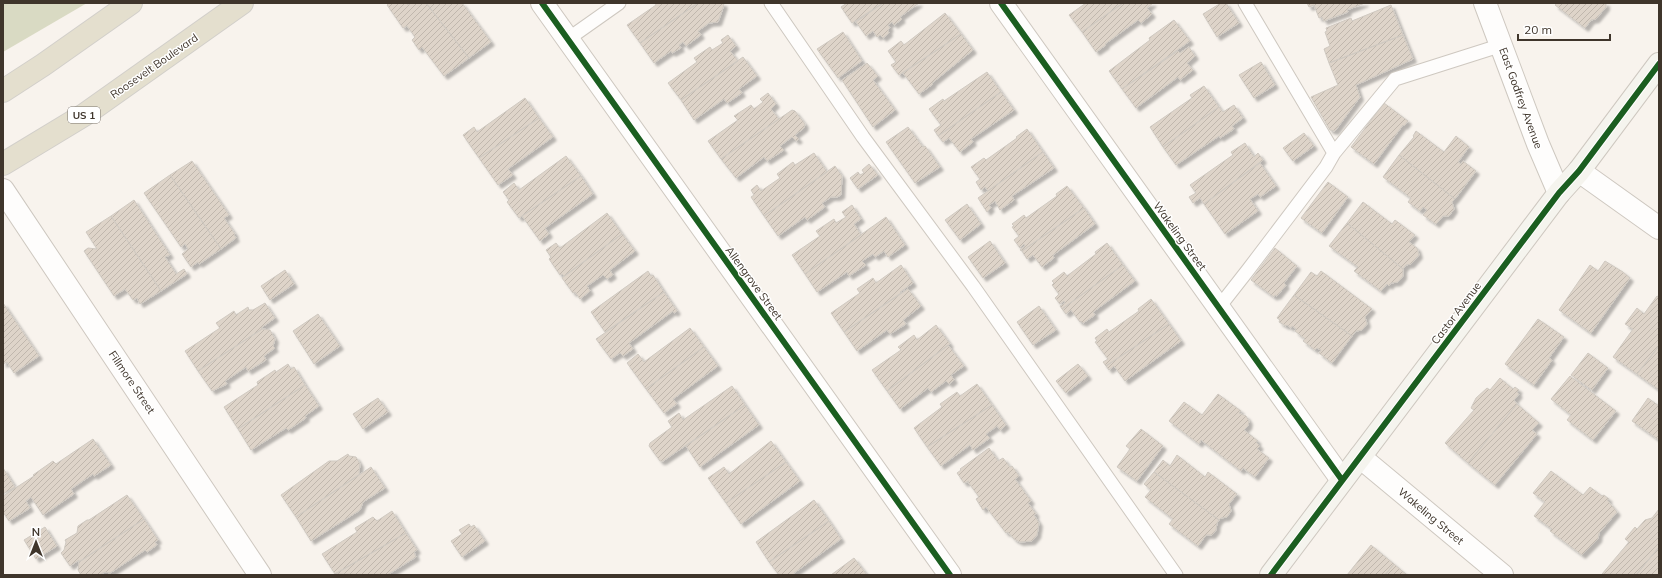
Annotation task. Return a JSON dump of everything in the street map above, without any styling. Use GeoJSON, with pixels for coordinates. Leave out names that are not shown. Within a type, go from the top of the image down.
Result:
{"type":"FeatureCollection","features":[{"type":"Feature","properties":{"kind":"highway","name":"Roosevelt Boulevard"},"geometry":{"type":"LineString","coordinates":[[3,164],[84,115],[241,4]]}},
{"type":"Feature","properties":{"kind":"highway"},"geometry":{"type":"LineString","coordinates":[[3,91],[43,65],[128,5]]}},
{"type":"Feature","properties":{"kind":"street","name":"Allengrove Street"},"geometry":{"type":"LineString","coordinates":[[542,3],[950,575]]}},
{"type":"Feature","properties":{"kind":"street","name":"Wakeling Street"},"geometry":{"type":"LineString","coordinates":[[1001,3],[1342,480]]}},
{"type":"Feature","properties":{"kind":"street","name":"East Godfrey Avenue"},"geometry":{"type":"LineString","coordinates":[[1485,3],[1538,144],[1559,193]]}},
{"type":"Feature","properties":{"kind":"street","name":"Castor Avenue"},"geometry":{"type":"LineString","coordinates":[[1271,575],[1559,193],[1579,171],[1659,64]]}},
{"type":"Feature","properties":{"kind":"street"},"geometry":{"type":"LineString","coordinates":[[1579,171],[1659,228]]}},
{"type":"Feature","properties":{"kind":"street","name":"Fillmore Street"},"geometry":{"type":"LineString","coordinates":[[3,190],[260,575]]}},
{"type":"Feature","properties":{"kind":"street","name":"Wakeling Street"},"geometry":{"type":"LineString","coordinates":[[1360,457],[1502,575]]}},
{"type":"Feature","properties":{"kind":"lane"},"geometry":{"type":"LineString","coordinates":[[568,39],[619,3]]}},
{"type":"Feature","properties":{"kind":"lane"},"geometry":{"type":"LineString","coordinates":[[771,3],[863,137],[973,286],[1176,575]]}},
{"type":"Feature","properties":{"kind":"lane"},"geometry":{"type":"LineString","coordinates":[[1245,3],[1334,153]]}},
{"type":"Feature","properties":{"kind":"lane"},"geometry":{"type":"LineString","coordinates":[[1219,307],[1326,166],[1334,153],[1395,79],[1502,45]]}},
{"type":"Feature","properties":{"kind":"green space"},"geometry":{"type":"Polygon","coordinates":[[[3,3],[87,3],[3,52],[3,3]]]}},
{"type":"Feature","properties":{"kind":"building"},"geometry":{"type":"Polygon","coordinates":[[[389,3],[406,3],[408,5],[411,3],[426,3],[469,58],[444,76],[422,47],[419,50],[412,40],[415,37],[407,26],[403,28],[387,5],[389,3]]]}},
{"type":"Feature","properties":{"kind":"building"},"geometry":{"type":"Polygon","coordinates":[[[426,3],[462,3],[491,42],[469,58],[426,3]]]}},
{"type":"Feature","properties":{"kind":"building"},"geometry":{"type":"Polygon","coordinates":[[[655,3],[698,3],[640,43],[627,25],[656,5],[655,3]]]}},
{"type":"Feature","properties":{"kind":"building"},"geometry":{"type":"Polygon","coordinates":[[[698,3],[723,3],[724,5],[718,22],[709,23],[698,31],[701,35],[686,46],[683,42],[679,45],[681,48],[672,53],[671,51],[654,63],[640,43],[698,3]]]}},
{"type":"Feature","properties":{"kind":"building"},"geometry":{"type":"Polygon","coordinates":[[[847,3],[883,3],[852,23],[841,7],[847,3]]]}},
{"type":"Feature","properties":{"kind":"building"},"geometry":{"type":"Polygon","coordinates":[[[883,3],[919,3],[900,17],[902,19],[894,25],[892,22],[888,25],[890,28],[888,30],[889,33],[883,38],[880,35],[877,37],[873,31],[866,36],[856,22],[883,3]]]}},
{"type":"Feature","properties":{"kind":"building"},"geometry":{"type":"Polygon","coordinates":[[[1086,3],[1123,3],[1082,32],[1069,15],[1086,3]]]}},
{"type":"Feature","properties":{"kind":"building"},"geometry":{"type":"Polygon","coordinates":[[[1123,3],[1153,3],[1147,8],[1152,14],[1141,23],[1138,20],[1096,52],[1082,32],[1123,3]]]}},
{"type":"Feature","properties":{"kind":"building"},"geometry":{"type":"Polygon","coordinates":[[[1221,3],[1226,3],[1239,23],[1217,37],[1203,14],[1221,3]]]}},
{"type":"Feature","properties":{"kind":"building"},"geometry":{"type":"Polygon","coordinates":[[[1307,3],[1365,3],[1347,10],[1348,12],[1324,21],[1322,17],[1319,18],[1314,5],[1309,7],[1307,3]]]}},
{"type":"Feature","properties":{"kind":"building"},"geometry":{"type":"Polygon","coordinates":[[[1557,3],[1606,3],[1606,7],[1596,19],[1591,20],[1585,28],[1555,5],[1557,3]]]}},
{"type":"Feature","properties":{"kind":"building"},"geometry":{"type":"Polygon","coordinates":[[[1391,5],[1403,35],[1329,63],[1324,49],[1330,46],[1325,32],[1327,31],[1326,28],[1351,18],[1352,21],[1391,5]]]}},
{"type":"Feature","properties":{"kind":"building"},"geometry":{"type":"Polygon","coordinates":[[[945,13],[961,34],[899,75],[891,65],[896,62],[888,51],[901,41],[904,45],[945,13]]]}},
{"type":"Feature","properties":{"kind":"building"},"geometry":{"type":"Polygon","coordinates":[[[1174,20],[1190,41],[1122,89],[1109,71],[1150,40],[1149,38],[1174,20]]]}},
{"type":"Feature","properties":{"kind":"building"},"geometry":{"type":"Polygon","coordinates":[[[843,32],[862,61],[838,78],[817,49],[843,32]]]}},
{"type":"Feature","properties":{"kind":"building"},"geometry":{"type":"Polygon","coordinates":[[[961,34],[973,50],[919,94],[903,73],[961,34]]]}},
{"type":"Feature","properties":{"kind":"building"},"geometry":{"type":"Polygon","coordinates":[[[728,35],[736,46],[730,51],[738,61],[681,100],[668,83],[697,62],[694,58],[710,47],[712,50],[723,43],[721,40],[728,35]]]}},
{"type":"Feature","properties":{"kind":"building"},"geometry":{"type":"Polygon","coordinates":[[[1403,35],[1413,59],[1356,85],[1360,97],[1335,131],[1330,130],[1311,97],[1338,85],[1329,63],[1403,35]]]}},
{"type":"Feature","properties":{"kind":"building"},"geometry":{"type":"Polygon","coordinates":[[[1189,47],[1195,56],[1187,63],[1193,70],[1180,80],[1178,77],[1136,108],[1122,89],[1178,51],[1180,53],[1189,47]]]}},
{"type":"Feature","properties":{"kind":"building"},"geometry":{"type":"Polygon","coordinates":[[[743,57],[757,76],[739,89],[742,93],[727,103],[724,99],[694,120],[681,100],[743,57]]]}},
{"type":"Feature","properties":{"kind":"building"},"geometry":{"type":"Polygon","coordinates":[[[1261,62],[1275,85],[1254,98],[1239,75],[1261,62]]]}},
{"type":"Feature","properties":{"kind":"building"},"geometry":{"type":"Polygon","coordinates":[[[867,63],[878,76],[873,80],[895,110],[873,127],[842,80],[867,63]]]}},
{"type":"Feature","properties":{"kind":"building"},"geometry":{"type":"Polygon","coordinates":[[[987,72],[1001,92],[938,136],[934,130],[941,125],[929,109],[943,99],[944,101],[987,72]]]}},
{"type":"Feature","properties":{"kind":"building"},"geometry":{"type":"Polygon","coordinates":[[[1204,86],[1219,107],[1163,147],[1150,127],[1192,98],[1190,95],[1204,86]]]}},
{"type":"Feature","properties":{"kind":"building"},"geometry":{"type":"Polygon","coordinates":[[[1001,92],[1014,110],[971,139],[973,142],[960,152],[949,138],[943,142],[938,136],[1001,92]]]}},
{"type":"Feature","properties":{"kind":"building"},"geometry":{"type":"Polygon","coordinates":[[[768,93],[776,104],[771,109],[779,119],[721,159],[708,141],[738,120],[734,116],[751,105],[754,109],[763,102],[760,99],[768,93]]]}},
{"type":"Feature","properties":{"kind":"building"},"geometry":{"type":"Polygon","coordinates":[[[525,98],[539,118],[479,158],[463,135],[474,127],[477,132],[525,98]]]}},
{"type":"Feature","properties":{"kind":"building"},"geometry":{"type":"Polygon","coordinates":[[[1384,103],[1408,121],[1404,126],[1403,125],[1374,164],[1351,147],[1384,103]]]}},
{"type":"Feature","properties":{"kind":"building"},"geometry":{"type":"Polygon","coordinates":[[[1234,105],[1243,118],[1232,126],[1234,129],[1220,138],[1219,136],[1176,165],[1163,147],[1219,107],[1223,112],[1234,105]]]}},
{"type":"Feature","properties":{"kind":"building"},"geometry":{"type":"Polygon","coordinates":[[[792,110],[795,111],[805,124],[804,128],[795,135],[799,139],[796,141],[792,137],[780,146],[784,150],[767,161],[764,157],[736,178],[721,159],[792,110]]]}},
{"type":"Feature","properties":{"kind":"building"},"geometry":{"type":"Polygon","coordinates":[[[539,118],[553,137],[508,169],[513,175],[498,185],[479,158],[539,118]]]}},
{"type":"Feature","properties":{"kind":"building"},"geometry":{"type":"Polygon","coordinates":[[[908,127],[923,147],[925,146],[940,167],[915,183],[886,142],[908,127]]]}},
{"type":"Feature","properties":{"kind":"building"},"geometry":{"type":"Polygon","coordinates":[[[1027,129],[1043,152],[988,191],[985,187],[981,190],[976,182],[980,179],[971,167],[984,158],[986,160],[1027,129]]]}},
{"type":"Feature","properties":{"kind":"building"},"geometry":{"type":"Polygon","coordinates":[[[1416,131],[1444,152],[1456,136],[1469,147],[1458,162],[1461,164],[1463,161],[1476,171],[1455,199],[1399,155],[1414,137],[1413,136],[1416,131]]]}},
{"type":"Feature","properties":{"kind":"building"},"geometry":{"type":"Polygon","coordinates":[[[1304,133],[1314,146],[1293,161],[1283,148],[1304,133]]]}},
{"type":"Feature","properties":{"kind":"building"},"geometry":{"type":"Polygon","coordinates":[[[1245,143],[1254,157],[1258,153],[1263,160],[1204,204],[1200,198],[1193,203],[1189,197],[1196,193],[1190,185],[1233,155],[1231,152],[1245,143]]]}},
{"type":"Feature","properties":{"kind":"building"},"geometry":{"type":"Polygon","coordinates":[[[1043,152],[1054,168],[1012,196],[1014,200],[1000,210],[995,201],[989,205],[991,208],[987,212],[978,198],[1043,152]]]}},
{"type":"Feature","properties":{"kind":"building"},"geometry":{"type":"Polygon","coordinates":[[[814,153],[827,172],[764,216],[751,197],[754,195],[751,190],[757,185],[761,191],[780,178],[777,174],[793,162],[795,165],[814,153]]]}},
{"type":"Feature","properties":{"kind":"building"},"geometry":{"type":"Polygon","coordinates":[[[1399,155],[1455,199],[1452,202],[1454,209],[1449,216],[1443,216],[1436,224],[1423,215],[1427,210],[1423,207],[1420,211],[1408,202],[1411,198],[1383,177],[1399,155]]]}},
{"type":"Feature","properties":{"kind":"building"},"geometry":{"type":"Polygon","coordinates":[[[566,156],[581,176],[519,218],[507,202],[509,200],[503,192],[514,183],[519,190],[566,156]]]}},
{"type":"Feature","properties":{"kind":"building"},"geometry":{"type":"Polygon","coordinates":[[[192,161],[229,215],[224,218],[235,234],[234,235],[236,238],[221,249],[170,175],[192,161]]]}},
{"type":"Feature","properties":{"kind":"building"},"geometry":{"type":"Polygon","coordinates":[[[1260,163],[1276,186],[1260,197],[1258,194],[1250,199],[1258,211],[1225,234],[1204,204],[1260,163]]]}},
{"type":"Feature","properties":{"kind":"building"},"geometry":{"type":"Polygon","coordinates":[[[869,164],[878,175],[858,189],[850,178],[858,172],[860,175],[864,173],[862,170],[869,164]]]}},
{"type":"Feature","properties":{"kind":"building"},"geometry":{"type":"Polygon","coordinates":[[[835,166],[842,176],[841,195],[831,197],[822,203],[825,207],[807,220],[805,217],[778,236],[764,216],[835,166]]]}},
{"type":"Feature","properties":{"kind":"building"},"geometry":{"type":"Polygon","coordinates":[[[170,175],[221,249],[199,264],[198,262],[191,267],[182,254],[188,249],[185,244],[181,247],[144,193],[170,175]]]}},
{"type":"Feature","properties":{"kind":"building"},"geometry":{"type":"Polygon","coordinates":[[[581,176],[593,194],[545,228],[549,234],[540,241],[522,216],[581,176]]]}},
{"type":"Feature","properties":{"kind":"building"},"geometry":{"type":"Polygon","coordinates":[[[1328,182],[1348,197],[1322,233],[1301,218],[1328,182]]]}},
{"type":"Feature","properties":{"kind":"building"},"geometry":{"type":"Polygon","coordinates":[[[1067,186],[1084,208],[1022,251],[1020,250],[1025,246],[1024,244],[1020,248],[1014,240],[1019,236],[1012,227],[1014,226],[1012,224],[1024,215],[1026,218],[1057,196],[1056,194],[1067,186]]]}},
{"type":"Feature","properties":{"kind":"building"},"geometry":{"type":"Polygon","coordinates":[[[134,200],[170,255],[165,257],[176,274],[184,269],[187,274],[161,291],[111,216],[134,200]]]}},
{"type":"Feature","properties":{"kind":"building"},"geometry":{"type":"Polygon","coordinates":[[[1363,202],[1392,224],[1395,220],[1415,235],[1409,242],[1417,248],[1419,255],[1411,264],[1406,265],[1403,269],[1347,223],[1363,202]]]}},
{"type":"Feature","properties":{"kind":"building"},"geometry":{"type":"Polygon","coordinates":[[[967,204],[981,224],[960,240],[945,220],[967,204]]]}},
{"type":"Feature","properties":{"kind":"building"},"geometry":{"type":"Polygon","coordinates":[[[852,205],[861,219],[854,224],[861,235],[805,274],[792,255],[820,236],[816,231],[834,219],[836,223],[846,217],[842,212],[852,205]]]}},
{"type":"Feature","properties":{"kind":"building"},"geometry":{"type":"Polygon","coordinates":[[[1084,208],[1095,224],[1053,255],[1054,258],[1042,267],[1033,255],[1027,259],[1022,251],[1084,208]]]}},
{"type":"Feature","properties":{"kind":"building"},"geometry":{"type":"Polygon","coordinates":[[[607,213],[622,234],[564,276],[562,274],[560,275],[549,259],[551,257],[546,250],[556,243],[560,248],[607,213]]]}},
{"type":"Feature","properties":{"kind":"building"},"geometry":{"type":"Polygon","coordinates":[[[111,216],[161,291],[140,304],[137,298],[133,300],[125,289],[114,296],[84,251],[88,248],[97,249],[86,232],[111,216]]]}},
{"type":"Feature","properties":{"kind":"building"},"geometry":{"type":"Polygon","coordinates":[[[886,217],[905,245],[888,257],[884,251],[875,257],[873,254],[862,261],[866,265],[849,276],[847,272],[817,292],[805,274],[886,217]]]}},
{"type":"Feature","properties":{"kind":"building"},"geometry":{"type":"Polygon","coordinates":[[[1347,223],[1403,269],[1403,276],[1398,282],[1391,283],[1389,286],[1387,284],[1381,291],[1354,271],[1358,267],[1329,246],[1347,223]]]}},
{"type":"Feature","properties":{"kind":"building"},"geometry":{"type":"Polygon","coordinates":[[[622,234],[635,251],[610,270],[613,275],[607,279],[603,275],[587,286],[590,291],[580,299],[575,292],[573,293],[562,278],[622,234]]]}},
{"type":"Feature","properties":{"kind":"building"},"geometry":{"type":"Polygon","coordinates":[[[990,241],[1005,263],[983,278],[968,257],[990,241]]]}},
{"type":"Feature","properties":{"kind":"building"},"geometry":{"type":"Polygon","coordinates":[[[1107,243],[1123,265],[1062,309],[1060,306],[1065,303],[1064,301],[1060,304],[1055,298],[1059,294],[1052,285],[1054,283],[1052,281],[1064,272],[1067,276],[1096,254],[1095,252],[1107,243]]]}},
{"type":"Feature","properties":{"kind":"building"},"geometry":{"type":"Polygon","coordinates":[[[1275,248],[1297,266],[1284,283],[1286,285],[1277,296],[1275,295],[1274,297],[1251,280],[1275,248]]]}},
{"type":"Feature","properties":{"kind":"building"},"geometry":{"type":"Polygon","coordinates":[[[1605,261],[1630,278],[1591,333],[1559,310],[1590,265],[1598,271],[1605,261]]]}},
{"type":"Feature","properties":{"kind":"building"},"geometry":{"type":"Polygon","coordinates":[[[901,265],[913,283],[900,292],[901,293],[844,332],[831,313],[860,293],[857,289],[873,278],[876,283],[901,265]]]}},
{"type":"Feature","properties":{"kind":"building"},"geometry":{"type":"Polygon","coordinates":[[[1123,265],[1135,281],[1093,312],[1095,315],[1083,323],[1081,321],[1080,322],[1071,310],[1066,314],[1062,309],[1123,265]]]}},
{"type":"Feature","properties":{"kind":"building"},"geometry":{"type":"Polygon","coordinates":[[[285,270],[294,284],[270,300],[261,286],[285,270]]]}},
{"type":"Feature","properties":{"kind":"building"},"geometry":{"type":"Polygon","coordinates":[[[648,271],[651,276],[653,275],[664,292],[605,332],[591,312],[648,271]]]}},
{"type":"Feature","properties":{"kind":"building"},"geometry":{"type":"Polygon","coordinates":[[[1321,271],[1372,309],[1365,317],[1367,324],[1362,330],[1356,331],[1352,336],[1294,295],[1311,272],[1317,276],[1321,271]]]}},
{"type":"Feature","properties":{"kind":"building"},"geometry":{"type":"Polygon","coordinates":[[[908,289],[921,306],[903,320],[906,324],[890,334],[887,330],[857,351],[844,332],[908,289]]]}},
{"type":"Feature","properties":{"kind":"building"},"geometry":{"type":"Polygon","coordinates":[[[664,292],[677,311],[674,313],[673,311],[629,343],[633,349],[623,356],[620,353],[611,359],[596,339],[664,292]]]}},
{"type":"Feature","properties":{"kind":"building"},"geometry":{"type":"Polygon","coordinates":[[[1294,295],[1352,336],[1332,363],[1319,353],[1321,350],[1317,348],[1315,350],[1303,341],[1305,339],[1295,331],[1296,329],[1292,326],[1291,328],[1279,322],[1280,320],[1277,318],[1294,295]]]}},
{"type":"Feature","properties":{"kind":"building"},"geometry":{"type":"Polygon","coordinates":[[[1657,296],[1659,297],[1659,346],[1637,374],[1613,357],[1633,329],[1625,324],[1637,308],[1644,314],[1657,296]]]}},
{"type":"Feature","properties":{"kind":"building"},"geometry":{"type":"Polygon","coordinates":[[[1151,299],[1169,324],[1106,366],[1103,362],[1108,359],[1095,342],[1097,341],[1095,338],[1107,329],[1109,332],[1139,311],[1138,309],[1151,299]]]}},
{"type":"Feature","properties":{"kind":"building"},"geometry":{"type":"Polygon","coordinates":[[[3,303],[39,356],[14,373],[7,362],[3,364],[3,303]]]}},
{"type":"Feature","properties":{"kind":"building"},"geometry":{"type":"Polygon","coordinates":[[[265,303],[275,318],[261,328],[262,329],[198,371],[185,351],[220,328],[216,323],[234,311],[236,315],[248,307],[249,310],[253,310],[265,303]]]}},
{"type":"Feature","properties":{"kind":"building"},"geometry":{"type":"Polygon","coordinates":[[[1039,306],[1056,330],[1033,345],[1017,322],[1039,306]]]}},
{"type":"Feature","properties":{"kind":"building"},"geometry":{"type":"Polygon","coordinates":[[[318,314],[340,346],[314,364],[293,331],[318,314]]]}},
{"type":"Feature","properties":{"kind":"building"},"geometry":{"type":"Polygon","coordinates":[[[1538,319],[1564,337],[1549,358],[1552,360],[1534,385],[1505,364],[1538,319]]]}},
{"type":"Feature","properties":{"kind":"building"},"geometry":{"type":"Polygon","coordinates":[[[1169,324],[1181,341],[1125,381],[1114,366],[1109,370],[1106,366],[1169,324]]]}},
{"type":"Feature","properties":{"kind":"building"},"geometry":{"type":"Polygon","coordinates":[[[936,325],[950,344],[887,391],[872,370],[901,350],[898,347],[914,335],[917,340],[936,325]]]}},
{"type":"Feature","properties":{"kind":"building"},"geometry":{"type":"Polygon","coordinates":[[[690,328],[704,347],[646,389],[627,363],[638,354],[644,362],[690,328]]]}},
{"type":"Feature","properties":{"kind":"building"},"geometry":{"type":"Polygon","coordinates":[[[262,329],[270,330],[275,339],[273,346],[275,348],[264,356],[266,360],[248,371],[246,367],[225,381],[227,384],[212,391],[198,371],[262,329]]]}},
{"type":"Feature","properties":{"kind":"building"},"geometry":{"type":"Polygon","coordinates":[[[948,345],[964,366],[951,375],[954,380],[949,384],[946,381],[931,392],[928,388],[900,409],[887,391],[948,345]]]}},
{"type":"Feature","properties":{"kind":"building"},"geometry":{"type":"Polygon","coordinates":[[[1659,346],[1659,390],[1637,374],[1659,346]]]}},
{"type":"Feature","properties":{"kind":"building"},"geometry":{"type":"Polygon","coordinates":[[[704,347],[718,366],[673,399],[677,404],[664,413],[646,389],[704,347]]]}},
{"type":"Feature","properties":{"kind":"building"},"geometry":{"type":"Polygon","coordinates":[[[1588,353],[1608,368],[1592,390],[1571,375],[1588,353]]]}},
{"type":"Feature","properties":{"kind":"building"},"geometry":{"type":"Polygon","coordinates":[[[288,364],[291,369],[294,367],[305,385],[238,429],[224,407],[258,385],[257,382],[275,370],[276,372],[288,364]]]}},
{"type":"Feature","properties":{"kind":"building"},"geometry":{"type":"Polygon","coordinates":[[[1078,364],[1088,376],[1066,393],[1056,381],[1078,364]]]}},
{"type":"Feature","properties":{"kind":"building"},"geometry":{"type":"Polygon","coordinates":[[[1570,376],[1616,411],[1593,440],[1567,420],[1571,415],[1551,399],[1570,376]]]}},
{"type":"Feature","properties":{"kind":"building"},"geometry":{"type":"Polygon","coordinates":[[[1500,378],[1513,389],[1515,387],[1519,390],[1517,392],[1519,394],[1514,400],[1517,404],[1468,463],[1445,443],[1474,410],[1471,408],[1476,398],[1487,388],[1490,390],[1500,378]]]}},
{"type":"Feature","properties":{"kind":"building"},"geometry":{"type":"Polygon","coordinates":[[[977,384],[992,405],[927,447],[914,428],[942,407],[940,404],[957,392],[960,396],[977,384]]]}},
{"type":"Feature","properties":{"kind":"building"},"geometry":{"type":"Polygon","coordinates":[[[305,385],[319,406],[305,416],[306,418],[288,430],[286,428],[251,450],[238,429],[305,385]]]}},
{"type":"Feature","properties":{"kind":"building"},"geometry":{"type":"Polygon","coordinates":[[[732,386],[745,405],[663,461],[660,461],[649,446],[650,443],[672,427],[668,421],[679,413],[683,420],[732,386]]]}},
{"type":"Feature","properties":{"kind":"building"},"geometry":{"type":"Polygon","coordinates":[[[1218,394],[1241,411],[1239,413],[1246,416],[1249,421],[1248,426],[1244,430],[1258,441],[1256,442],[1260,446],[1257,449],[1269,458],[1255,477],[1243,468],[1241,471],[1201,440],[1199,444],[1169,421],[1184,402],[1202,415],[1218,394]]]}},
{"type":"Feature","properties":{"kind":"building"},"geometry":{"type":"Polygon","coordinates":[[[378,398],[388,412],[363,429],[353,414],[378,398]]]}},
{"type":"Feature","properties":{"kind":"building"},"geometry":{"type":"Polygon","coordinates":[[[1648,398],[1659,406],[1659,440],[1632,421],[1648,398]]]}},
{"type":"Feature","properties":{"kind":"building"},"geometry":{"type":"Polygon","coordinates":[[[1517,404],[1539,423],[1532,430],[1537,434],[1495,485],[1468,463],[1517,404]]]}},
{"type":"Feature","properties":{"kind":"building"},"geometry":{"type":"Polygon","coordinates":[[[745,405],[759,425],[700,467],[686,446],[745,405]]]}},
{"type":"Feature","properties":{"kind":"building"},"geometry":{"type":"Polygon","coordinates":[[[992,405],[1006,425],[1000,430],[997,426],[986,434],[990,438],[973,450],[970,445],[941,466],[927,447],[992,405]]]}},
{"type":"Feature","properties":{"kind":"building"},"geometry":{"type":"Polygon","coordinates":[[[1141,429],[1163,446],[1137,481],[1117,467],[1130,449],[1126,446],[1141,429]]]}},
{"type":"Feature","properties":{"kind":"building"},"geometry":{"type":"Polygon","coordinates":[[[93,439],[111,465],[94,476],[93,474],[71,489],[74,494],[43,515],[31,497],[26,501],[30,508],[9,521],[3,512],[3,496],[34,476],[33,475],[53,461],[56,464],[93,439]]]}},
{"type":"Feature","properties":{"kind":"building"},"geometry":{"type":"Polygon","coordinates":[[[771,441],[786,462],[726,503],[708,478],[724,467],[729,474],[771,441]]]}},
{"type":"Feature","properties":{"kind":"building"},"geometry":{"type":"Polygon","coordinates":[[[989,448],[998,461],[1003,458],[1010,467],[1012,466],[1019,476],[1015,479],[1031,501],[1028,503],[1036,514],[1034,515],[1039,523],[1037,535],[1032,541],[1020,542],[1014,539],[1008,532],[1006,533],[986,507],[983,510],[976,499],[979,497],[968,482],[969,481],[964,483],[957,473],[961,470],[960,469],[989,448]]]}},
{"type":"Feature","properties":{"kind":"building"},"geometry":{"type":"Polygon","coordinates":[[[348,454],[349,456],[356,457],[360,464],[360,474],[296,517],[281,495],[329,461],[337,461],[348,454]]]}},
{"type":"Feature","properties":{"kind":"building"},"geometry":{"type":"Polygon","coordinates":[[[1177,455],[1205,477],[1208,472],[1237,494],[1229,504],[1231,511],[1227,517],[1219,520],[1154,472],[1163,460],[1170,466],[1177,455]]]}},
{"type":"Feature","properties":{"kind":"building"},"geometry":{"type":"Polygon","coordinates":[[[786,462],[800,481],[741,524],[726,503],[786,462]]]}},
{"type":"Feature","properties":{"kind":"building"},"geometry":{"type":"Polygon","coordinates":[[[371,467],[385,488],[363,502],[360,510],[311,541],[296,517],[371,467]]]}},
{"type":"Feature","properties":{"kind":"building"},"geometry":{"type":"Polygon","coordinates":[[[3,468],[15,487],[3,494],[3,468]]]}},
{"type":"Feature","properties":{"kind":"building"},"geometry":{"type":"Polygon","coordinates":[[[1551,471],[1583,495],[1590,487],[1602,496],[1604,495],[1609,499],[1607,500],[1617,512],[1599,533],[1598,539],[1582,555],[1550,531],[1552,529],[1534,516],[1545,502],[1533,493],[1551,471]]]}},
{"type":"Feature","properties":{"kind":"building"},"geometry":{"type":"Polygon","coordinates":[[[1154,472],[1219,520],[1216,530],[1212,535],[1206,535],[1198,546],[1169,524],[1173,519],[1145,497],[1151,490],[1144,484],[1154,472]]]}},
{"type":"Feature","properties":{"kind":"building"},"geometry":{"type":"Polygon","coordinates":[[[127,495],[144,519],[79,562],[79,560],[70,566],[61,553],[64,550],[65,540],[77,533],[78,526],[127,495]]]}},
{"type":"Feature","properties":{"kind":"building"},"geometry":{"type":"Polygon","coordinates":[[[814,500],[829,521],[769,562],[756,542],[814,500]]]}},
{"type":"Feature","properties":{"kind":"building"},"geometry":{"type":"Polygon","coordinates":[[[1659,509],[1659,547],[1636,575],[1602,574],[1629,542],[1625,539],[1635,527],[1637,529],[1645,520],[1652,518],[1659,509]]]}},
{"type":"Feature","properties":{"kind":"building"},"geometry":{"type":"Polygon","coordinates":[[[392,511],[406,533],[335,574],[322,554],[357,532],[355,528],[373,517],[377,521],[392,511]]]}},
{"type":"Feature","properties":{"kind":"building"},"geometry":{"type":"Polygon","coordinates":[[[144,519],[158,540],[155,542],[157,545],[147,552],[145,550],[110,573],[105,572],[99,575],[81,575],[78,570],[79,562],[144,519]]]}},
{"type":"Feature","properties":{"kind":"building"},"geometry":{"type":"Polygon","coordinates":[[[829,521],[841,539],[794,573],[795,575],[779,575],[769,562],[829,521]]]}},
{"type":"Feature","properties":{"kind":"building"},"geometry":{"type":"Polygon","coordinates":[[[469,524],[471,527],[474,525],[485,541],[462,557],[451,541],[462,534],[459,530],[469,524]]]}},
{"type":"Feature","properties":{"kind":"building"},"geometry":{"type":"Polygon","coordinates":[[[45,527],[57,546],[36,559],[24,540],[45,527]]]}},
{"type":"Feature","properties":{"kind":"building"},"geometry":{"type":"Polygon","coordinates":[[[406,533],[417,550],[414,552],[416,557],[387,575],[335,574],[406,533]]]}},
{"type":"Feature","properties":{"kind":"building"},"geometry":{"type":"Polygon","coordinates":[[[1371,545],[1394,564],[1385,575],[1347,575],[1371,545]]]}},
{"type":"Feature","properties":{"kind":"building"},"geometry":{"type":"Polygon","coordinates":[[[1659,547],[1659,575],[1636,575],[1659,547]]]}},
{"type":"Feature","properties":{"kind":"building"},"geometry":{"type":"Polygon","coordinates":[[[854,558],[867,575],[831,575],[854,558]]]}},
{"type":"Feature","properties":{"kind":"building"},"geometry":{"type":"Polygon","coordinates":[[[1394,564],[1407,575],[1385,575],[1394,564]]]}},
{"type":"Feature","properties":{"kind":"cycle path"},"geometry":{"type":"LineString","coordinates":[[542,3],[950,575]]}},
{"type":"Feature","properties":{"kind":"cycle path"},"geometry":{"type":"LineString","coordinates":[[1001,3],[1342,480]]}},
{"type":"Feature","properties":{"kind":"cycle path"},"geometry":{"type":"LineString","coordinates":[[1271,575],[1559,193],[1579,171],[1659,64]]}}]}
